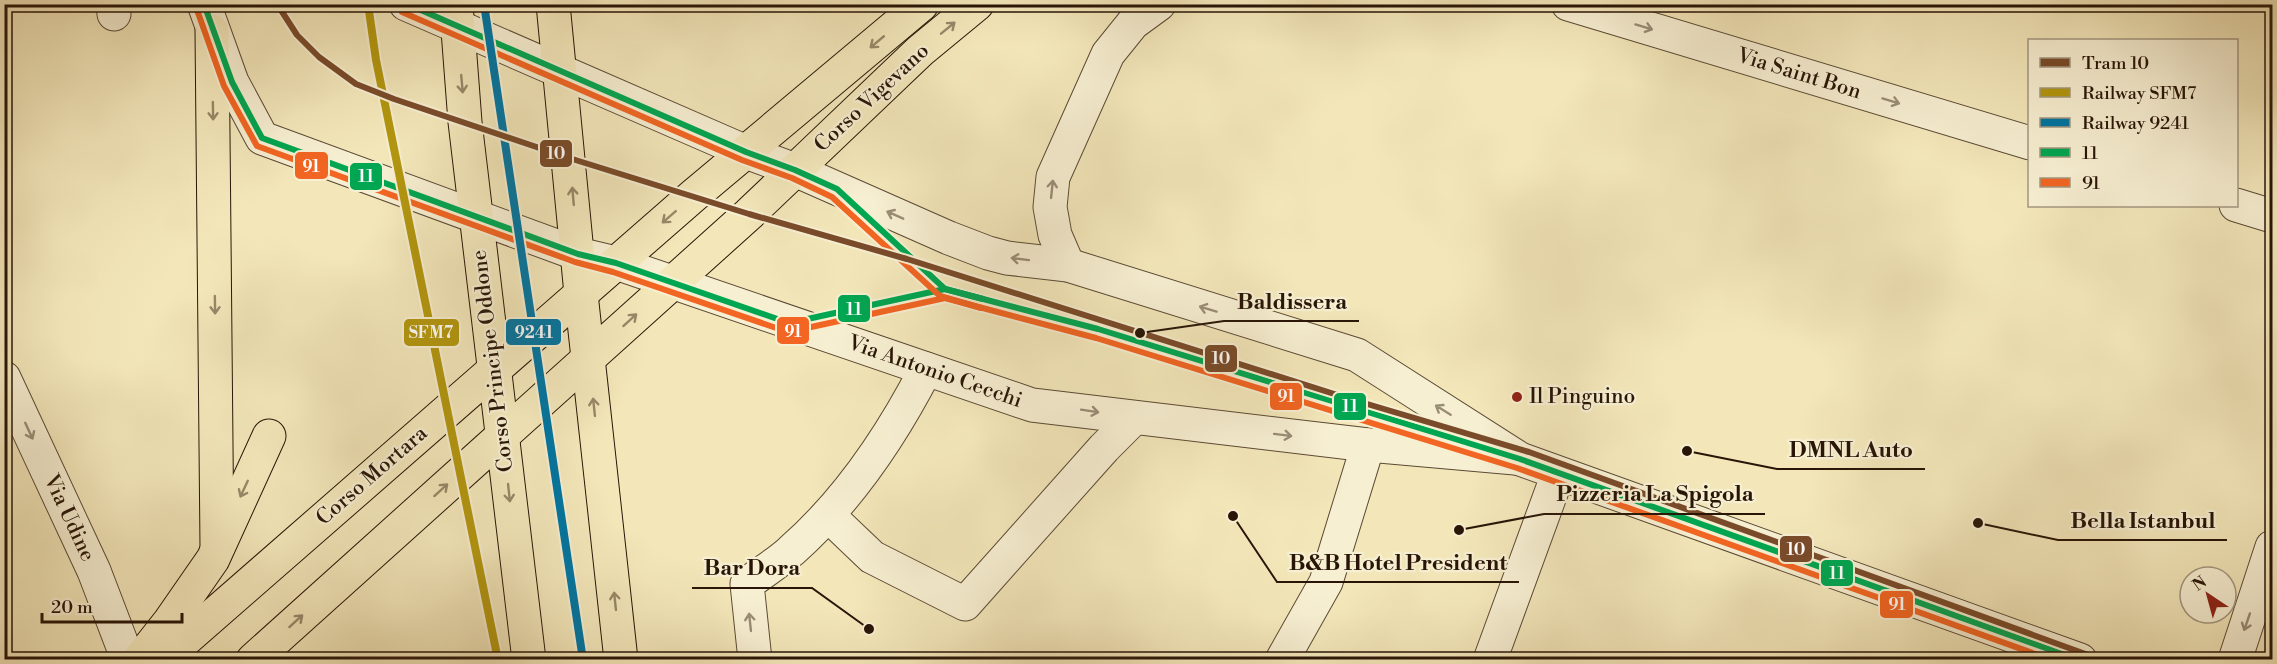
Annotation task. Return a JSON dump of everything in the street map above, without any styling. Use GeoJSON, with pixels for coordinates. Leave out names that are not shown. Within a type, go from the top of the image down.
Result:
{"type":"FeatureCollection","features":[{"type":"Feature","properties":{"kind":"main road"},"geometry":{"type":"LineString","coordinates":[[553,4],[581,294],[621,660]]}},
{"type":"Feature","properties":{"kind":"main road","name":"Corso Vigevano"},"geometry":{"type":"LineString","coordinates":[[746,152],[922,4]]}},
{"type":"Feature","properties":{"kind":"main road","name":"Corso Vigevano"},"geometry":{"type":"LineString","coordinates":[[502,435],[795,170],[920,51],[976,4]]}},
{"type":"Feature","properties":{"kind":"main road","name":"Corso Principe Oddone"},"geometry":{"type":"LineString","coordinates":[[456,15],[476,217],[529,660]]}},
{"type":"Feature","properties":{"kind":"main road"},"geometry":{"type":"LineString","coordinates":[[208,18],[217,548]]}},
{"type":"Feature","properties":{"kind":"main road","name":"Corso Mortara"},"geometry":{"type":"LineString","coordinates":[[162,660],[615,263],[746,152]]}},
{"type":"Feature","properties":{"kind":"main road"},"geometry":{"type":"LineString","coordinates":[[253,660],[502,435]]}},
{"type":"Feature","properties":{"kind":"main road"},"geometry":{"type":"LineString","coordinates":[[140,660],[213,559],[269,436]]}},
{"type":"Feature","properties":{"kind":"street","name":"Via Antonio Cecchi"},"geometry":{"type":"LineString","coordinates":[[406,4],[456,15],[560,71],[746,152],[795,170],[938,234],[988,253],[1007,258],[1068,265],[1357,355],[1520,459],[1825,566],[2080,660]]}},
{"type":"Feature","properties":{"kind":"street","name":"Via Saint Bon"},"geometry":{"type":"LineString","coordinates":[[1568,4],[2028,142]]}},
{"type":"Feature","properties":{"kind":"street"},"geometry":{"type":"LineString","coordinates":[[1068,265],[1055,235],[1050,207],[1053,177],[1108,54],[1146,14]]}},
{"type":"Feature","properties":{"kind":"street","name":"Via Antonio Cecchi"},"geometry":{"type":"LineString","coordinates":[[208,18],[232,82],[262,138],[578,254],[615,263],[1032,405],[1051,405],[1134,418],[1368,445],[1520,459]]}},
{"type":"Feature","properties":{"kind":"street"},"geometry":{"type":"LineString","coordinates":[[2238,206],[2272,216]]}},
{"type":"Feature","properties":{"kind":"street"},"geometry":{"type":"LineString","coordinates":[[755,660],[747,584],[790,552],[828,515],[860,477],[887,440],[926,369]]}},
{"type":"Feature","properties":{"kind":"street","name":"Via Udine"},"geometry":{"type":"LineString","coordinates":[[4,378],[94,571],[128,660]]}},
{"type":"Feature","properties":{"kind":"street"},"geometry":{"type":"LineString","coordinates":[[828,515],[872,557],[965,604],[1104,448],[1134,418]]}},
{"type":"Feature","properties":{"kind":"street"},"geometry":{"type":"LineString","coordinates":[[1282,660],[1326,582],[1368,445]]}},
{"type":"Feature","properties":{"kind":"street"},"geometry":{"type":"LineString","coordinates":[[1490,660],[1558,474]]}},
{"type":"Feature","properties":{"kind":"street"},"geometry":{"type":"LineString","coordinates":[[2235,660],[2272,547]]}},
{"type":"Feature","properties":{"kind":"tram line","name":"10"},"geometry":{"type":"LineString","coordinates":[[277,4],[297,35],[319,57],[356,84],[394,99],[569,158],[749,214],[907,259],[1347,398],[1529,452],[2102,660]]}},
{"type":"Feature","properties":{"kind":"rail line","name":"SFM7"},"geometry":{"type":"LineString","coordinates":[[368,4],[376,60],[498,660]]}},
{"type":"Feature","properties":{"kind":"rail line","name":"9241"},"geometry":{"type":"LineString","coordinates":[[484,4],[583,660]]}},
{"type":"Feature","properties":{"kind":"transit line","name":"11"},"geometry":{"type":"LineString","coordinates":[[204,4],[232,82],[262,138],[578,254],[616,263],[789,323],[945,289],[1098,329],[1520,459],[2079,660]]}},
{"type":"Feature","properties":{"kind":"transit line","name":"11"},"geometry":{"type":"LineString","coordinates":[[407,4],[746,152],[837,189],[945,289],[983,299]]}},
{"type":"Feature","properties":{"kind":"transit line","name":"91"},"geometry":{"type":"LineString","coordinates":[[196,7],[224,86],[257,146],[575,262],[613,272],[788,332],[945,298],[1096,338],[1517,468],[2052,660]]}},
{"type":"Feature","properties":{"kind":"transit line","name":"91"},"geometry":{"type":"LineString","coordinates":[[402,12],[832,197],[940,296],[981,308]]}},
{"type":"Feature","properties":{"kind":"place","name":"Baldissera"},"geometry":{"type":"Point","coordinates":[1140,333]}},
{"type":"Feature","properties":{"kind":"place","name":"Il Pinguino"},"geometry":{"type":"Point","coordinates":[1517,397]}},
{"type":"Feature","properties":{"kind":"place","name":"DMNL Auto"},"geometry":{"type":"Point","coordinates":[1687,451]}},
{"type":"Feature","properties":{"kind":"place","name":"B&B Hotel President"},"geometry":{"type":"Point","coordinates":[1233,516]}},
{"type":"Feature","properties":{"kind":"place","name":"Bella Istanbul"},"geometry":{"type":"Point","coordinates":[1978,523]}},
{"type":"Feature","properties":{"kind":"place","name":"Pizzeria La Spigola"},"geometry":{"type":"Point","coordinates":[1459,530]}},
{"type":"Feature","properties":{"kind":"place","name":"Bar Dora"},"geometry":{"type":"Point","coordinates":[869,629]}}]}
